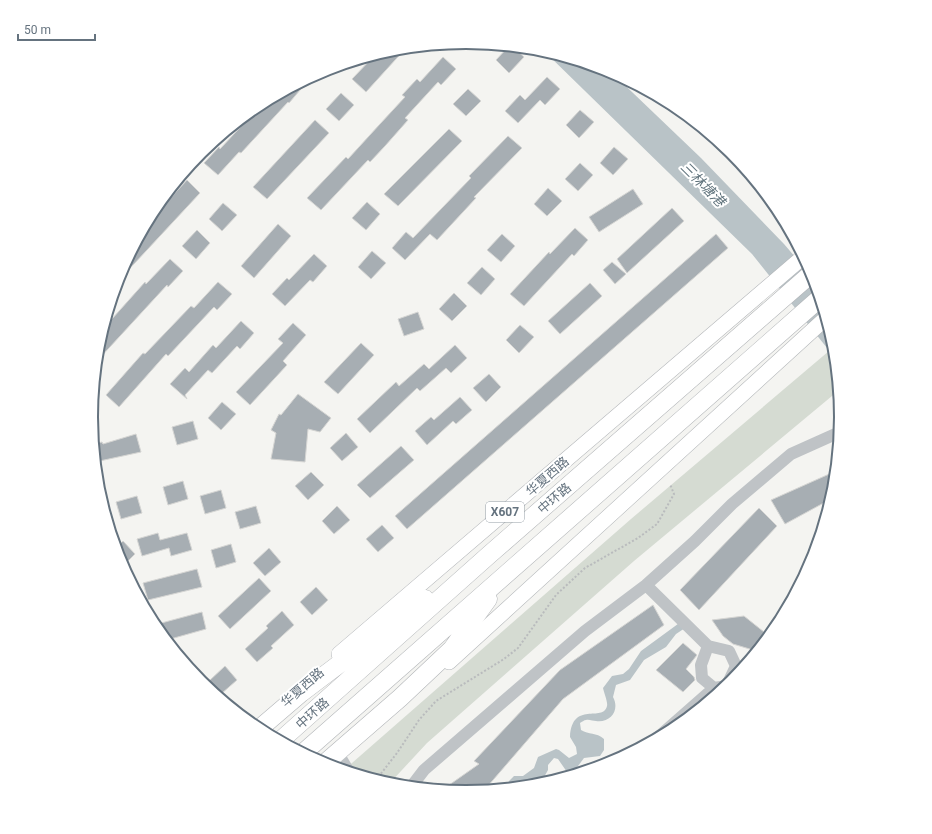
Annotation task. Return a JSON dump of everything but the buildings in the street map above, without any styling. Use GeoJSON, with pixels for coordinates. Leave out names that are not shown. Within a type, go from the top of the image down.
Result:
{"type":"FeatureCollection","features":[{"type":"Feature","properties":{"kind":"highway","name":"中环路"},"geometry":{"type":"LineString","coordinates":[[284,737],[490,554],[807,278]]}},
{"type":"Feature","properties":{"kind":"highway","name":"中环路"},"geometry":{"type":"LineString","coordinates":[[307,749],[815,302]]}},
{"type":"Feature","properties":{"kind":"highway"},"geometry":{"type":"LineString","coordinates":[[264,724],[300,693],[406,612],[490,554]]}},
{"type":"Feature","properties":{"kind":"highway"},"geometry":{"type":"LineString","coordinates":[[330,759],[400,698],[452,649],[508,572]]}},
{"type":"Feature","properties":{"kind":"main road","name":"华夏西路"},"geometry":{"type":"LineString","coordinates":[[261,722],[799,260]]}},
{"type":"Feature","properties":{"kind":"main road"},"geometry":{"type":"LineString","coordinates":[[344,764],[797,342],[821,322]]}},
{"type":"Feature","properties":{"kind":"lane"},"geometry":{"type":"LineString","coordinates":[[415,781],[424,770],[585,630],[646,585],[696,541],[732,504],[792,454],[833,435]]}},
{"type":"Feature","properties":{"kind":"lane"},"geometry":{"type":"LineString","coordinates":[[646,585],[708,646],[729,651],[736,666],[735,668]]}},
{"type":"Feature","properties":{"kind":"lane"},"geometry":{"type":"LineString","coordinates":[[691,708],[714,688],[702,678],[701,664],[708,646]]}},
{"type":"Feature","properties":{"kind":"path"},"geometry":{"type":"LineString","coordinates":[[380,774],[419,720],[436,701],[504,659],[518,648],[556,595],[585,568],[638,538],[657,524],[674,494],[670,484]]}},
{"type":"Feature","properties":{"kind":"shaded area"},"geometry":{"type":"Polygon","coordinates":[[[828,352],[833,395],[634,561],[427,743],[394,778],[349,765],[631,519],[828,352]]]}},
{"type":"Feature","properties":{"kind":"water","name":"三林塘港"},"geometry":{"type":"Polygon","coordinates":[[[553,60],[607,77],[625,85],[701,158],[784,244],[800,263],[806,276],[821,322],[828,349],[752,254],[553,60]]]}},
{"type":"Feature","properties":{"kind":"water"},"geometry":{"type":"Polygon","coordinates":[[[682,621],[685,628],[676,634],[666,647],[644,660],[630,680],[616,685],[613,697],[615,702],[615,711],[610,718],[601,721],[585,720],[580,723],[581,730],[598,735],[604,739],[604,750],[600,756],[584,758],[577,767],[566,770],[558,759],[554,758],[548,765],[548,770],[544,776],[507,783],[514,776],[523,776],[534,768],[538,757],[556,749],[569,758],[577,754],[576,747],[570,737],[572,726],[576,719],[582,715],[600,713],[604,711],[607,704],[603,688],[612,676],[623,674],[629,669],[641,651],[682,621]]]}}]}
